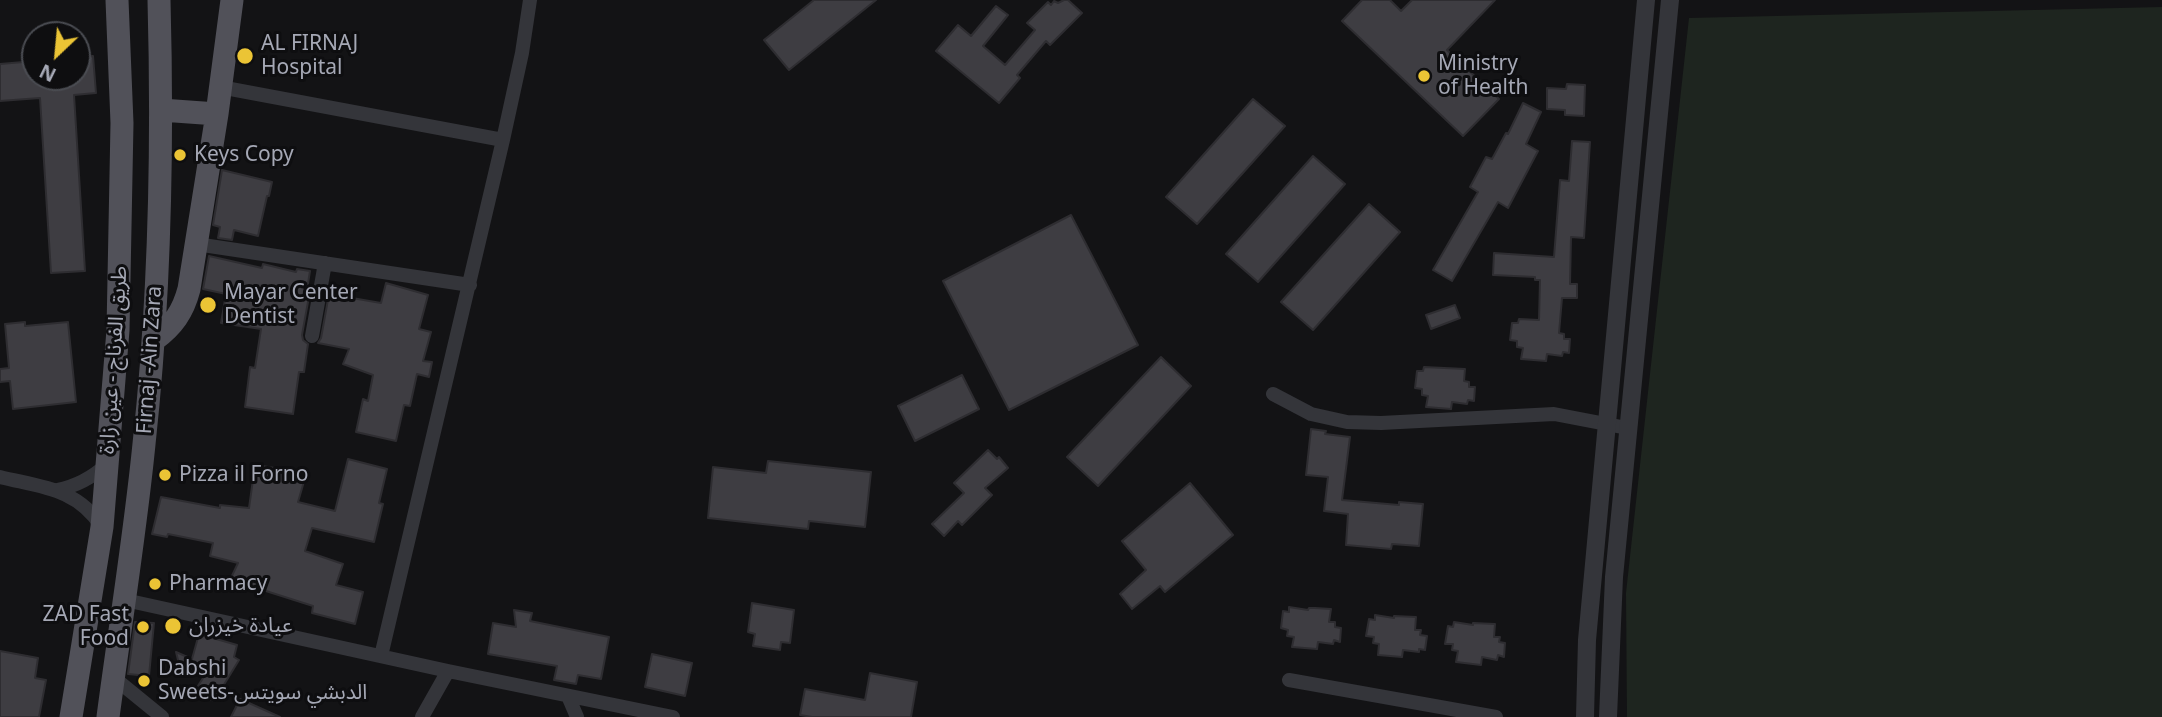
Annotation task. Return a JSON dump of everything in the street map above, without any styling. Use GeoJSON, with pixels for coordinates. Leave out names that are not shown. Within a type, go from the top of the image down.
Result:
{"type":"FeatureCollection","features":[{"type":"Feature","properties":{"kind":"main road","name":"طريق الفرناج - عين زارة"},"geometry":{"type":"LineString","coordinates":[[71,717],[102,527],[118,330],[122,123],[117,0]]}},
{"type":"Feature","properties":{"kind":"main road","name":"Firnaj -Ain Zara"},"geometry":{"type":"LineString","coordinates":[[108,717],[145,443],[154,340],[161,110],[159,0]]}},
{"type":"Feature","properties":{"kind":"main road"},"geometry":{"type":"LineString","coordinates":[[154,340],[167,331],[185,305],[217,114],[232,0]]}},
{"type":"Feature","properties":{"kind":"main road"},"geometry":{"type":"LineString","coordinates":[[161,110],[217,114]]}},
{"type":"Feature","properties":{"kind":"street"},"geometry":{"type":"LineString","coordinates":[[381,656],[503,140],[522,53],[530,0]]}},
{"type":"Feature","properties":{"kind":"street"},"geometry":{"type":"LineString","coordinates":[[1585,717],[1587,640],[1646,0]]}},
{"type":"Feature","properties":{"kind":"street"},"geometry":{"type":"LineString","coordinates":[[1608,717],[1614,577],[1670,0]]}},
{"type":"Feature","properties":{"kind":"street"},"geometry":{"type":"LineString","coordinates":[[220,87],[503,140]]}},
{"type":"Feature","properties":{"kind":"street"},"geometry":{"type":"LineString","coordinates":[[196,244],[470,285]]}},
{"type":"Feature","properties":{"kind":"street"},"geometry":{"type":"LineString","coordinates":[[312,336],[324,263]]}},
{"type":"Feature","properties":{"kind":"street"},"geometry":{"type":"LineString","coordinates":[[1273,394],[1311,414],[1347,422],[1381,423],[1554,415],[1627,428]]}},
{"type":"Feature","properties":{"kind":"street"},"geometry":{"type":"LineString","coordinates":[[57,490],[85,482],[107,464]]}},
{"type":"Feature","properties":{"kind":"street"},"geometry":{"type":"LineString","coordinates":[[0,477],[57,490],[71,496],[83,504],[102,527]]}},
{"type":"Feature","properties":{"kind":"street"},"geometry":{"type":"LineString","coordinates":[[125,600],[673,717]]}},
{"type":"Feature","properties":{"kind":"street"},"geometry":{"type":"LineString","coordinates":[[422,717],[448,671]]}},
{"type":"Feature","properties":{"kind":"street"},"geometry":{"type":"LineString","coordinates":[[113,677],[162,717]]}},
{"type":"Feature","properties":{"kind":"street"},"geometry":{"type":"LineString","coordinates":[[1289,680],[1496,717]]}},
{"type":"Feature","properties":{"kind":"street"},"geometry":{"type":"LineString","coordinates":[[568,696],[577,717]]}},
{"type":"Feature","properties":{"kind":"shaded area"},"geometry":{"type":"Polygon","coordinates":[[[2162,7],[2162,717],[1627,717],[1626,593],[1689,18],[2162,7]]]}},
{"type":"Feature","properties":{"kind":"building"},"geometry":{"type":"Polygon","coordinates":[[[814,0],[876,0],[789,70],[764,40],[814,0]]]}},
{"type":"Feature","properties":{"kind":"building"},"geometry":{"type":"Polygon","coordinates":[[[1068,0],[1082,13],[1050,45],[1046,41],[1017,75],[1020,78],[999,103],[936,51],[958,25],[971,36],[996,6],[1008,15],[983,46],[1005,65],[1035,30],[1027,23],[1048,2],[1051,5],[1054,1],[1058,3],[1068,0]]]}},
{"type":"Feature","properties":{"kind":"building"},"geometry":{"type":"Polygon","coordinates":[[[1362,0],[1390,0],[1401,11],[1412,0],[1495,0],[1447,50],[1499,99],[1463,136],[1342,21],[1362,0]]]}},
{"type":"Feature","properties":{"kind":"building"},"geometry":{"type":"Polygon","coordinates":[[[91,56],[96,93],[74,95],[85,271],[51,273],[40,98],[0,101],[0,64],[21,62],[21,91],[91,91],[91,56]]]}},
{"type":"Feature","properties":{"kind":"building"},"geometry":{"type":"Polygon","coordinates":[[[1567,84],[1585,85],[1584,116],[1565,115],[1565,110],[1547,109],[1547,88],[1566,89],[1567,84]]]}},
{"type":"Feature","properties":{"kind":"building"},"geometry":{"type":"Polygon","coordinates":[[[1253,99],[1285,126],[1197,224],[1166,197],[1253,99]]]}},
{"type":"Feature","properties":{"kind":"building"},"geometry":{"type":"Polygon","coordinates":[[[1523,103],[1541,112],[1526,144],[1538,151],[1508,208],[1498,202],[1452,281],[1433,270],[1478,192],[1470,187],[1486,157],[1492,159],[1523,103]]]}},
{"type":"Feature","properties":{"kind":"building"},"geometry":{"type":"Polygon","coordinates":[[[1572,141],[1590,142],[1584,238],[1571,237],[1570,284],[1577,284],[1577,298],[1562,298],[1559,333],[1564,334],[1564,339],[1570,339],[1569,353],[1563,352],[1562,356],[1547,354],[1546,361],[1521,359],[1523,348],[1517,347],[1517,341],[1510,340],[1512,323],[1518,323],[1519,319],[1539,320],[1540,280],[1535,280],[1535,277],[1493,275],[1494,253],[1554,257],[1560,180],[1569,181],[1572,141]]]}},
{"type":"Feature","properties":{"kind":"building"},"geometry":{"type":"Polygon","coordinates":[[[1313,156],[1345,184],[1258,282],[1226,254],[1313,156]]]}},
{"type":"Feature","properties":{"kind":"building"},"geometry":{"type":"Polygon","coordinates":[[[222,170],[272,182],[258,236],[234,230],[232,240],[218,238],[220,227],[213,225],[222,170]]]}},
{"type":"Feature","properties":{"kind":"building"},"geometry":{"type":"Polygon","coordinates":[[[1369,204],[1400,232],[1313,330],[1281,302],[1369,204]]]}},
{"type":"Feature","properties":{"kind":"building"},"geometry":{"type":"Polygon","coordinates":[[[1071,215],[1138,345],[1009,410],[943,281],[1071,215]]]}},
{"type":"Feature","properties":{"kind":"building"},"geometry":{"type":"Polygon","coordinates":[[[209,256],[262,268],[263,264],[296,272],[297,269],[310,271],[307,290],[310,291],[302,335],[308,344],[304,372],[299,372],[293,414],[245,407],[250,367],[255,368],[261,329],[221,323],[226,294],[203,289],[209,256]]]}},
{"type":"Feature","properties":{"kind":"building"},"geometry":{"type":"Polygon","coordinates":[[[386,283],[428,295],[419,329],[431,332],[423,361],[432,362],[429,377],[417,374],[410,406],[404,405],[396,441],[356,432],[363,399],[368,401],[373,375],[343,364],[349,349],[318,343],[329,294],[381,303],[386,283]]]}},
{"type":"Feature","properties":{"kind":"building"},"geometry":{"type":"Polygon","coordinates":[[[1455,305],[1460,318],[1431,329],[1426,315],[1455,305]]]}},
{"type":"Feature","properties":{"kind":"building"},"geometry":{"type":"Polygon","coordinates":[[[25,322],[25,326],[68,322],[76,402],[13,409],[10,381],[0,382],[0,369],[9,368],[5,324],[25,322]]]}},
{"type":"Feature","properties":{"kind":"building"},"geometry":{"type":"Polygon","coordinates":[[[1161,357],[1191,386],[1098,486],[1067,457],[1161,357]]]}},
{"type":"Feature","properties":{"kind":"building"},"geometry":{"type":"Polygon","coordinates":[[[1424,367],[1465,369],[1464,381],[1469,382],[1469,387],[1475,387],[1474,401],[1468,400],[1467,404],[1452,402],[1451,409],[1426,407],[1428,396],[1422,395],[1422,389],[1415,388],[1417,371],[1423,371],[1424,367]]]}},
{"type":"Feature","properties":{"kind":"building"},"geometry":{"type":"Polygon","coordinates":[[[962,375],[979,409],[915,441],[898,406],[962,375]]]}},
{"type":"Feature","properties":{"kind":"building"},"geometry":{"type":"Polygon","coordinates":[[[1311,429],[1350,437],[1342,500],[1399,505],[1399,502],[1423,504],[1419,546],[1392,544],[1391,549],[1346,545],[1348,514],[1324,511],[1328,477],[1306,475],[1311,429]]]}},
{"type":"Feature","properties":{"kind":"building"},"geometry":{"type":"Polygon","coordinates":[[[988,450],[997,459],[999,457],[1008,468],[985,488],[992,495],[962,525],[958,521],[944,536],[932,524],[964,493],[954,483],[988,450]]]}},
{"type":"Feature","properties":{"kind":"building"},"geometry":{"type":"Polygon","coordinates":[[[348,459],[387,469],[379,503],[383,504],[374,542],[312,528],[305,551],[343,564],[336,585],[363,592],[355,624],[312,613],[313,606],[230,580],[238,563],[210,556],[213,543],[168,534],[167,537],[152,534],[161,497],[220,508],[220,505],[249,508],[255,465],[275,468],[305,478],[298,502],[335,511],[348,459]]]}},
{"type":"Feature","properties":{"kind":"building"},"geometry":{"type":"Polygon","coordinates":[[[768,461],[871,472],[865,527],[809,521],[808,529],[708,518],[713,467],[766,473],[768,461]]]}},
{"type":"Feature","properties":{"kind":"building"},"geometry":{"type":"Polygon","coordinates":[[[1190,483],[1233,535],[1165,592],[1160,586],[1132,609],[1120,594],[1146,570],[1122,541],[1190,483]]]}},
{"type":"Feature","properties":{"kind":"building"},"geometry":{"type":"Polygon","coordinates":[[[752,603],[794,610],[790,643],[781,642],[780,650],[753,646],[755,634],[748,632],[752,603]]]}},
{"type":"Feature","properties":{"kind":"building"},"geometry":{"type":"Polygon","coordinates":[[[1289,607],[1331,609],[1329,622],[1335,622],[1335,627],[1341,628],[1340,642],[1318,642],[1317,649],[1292,647],[1294,637],[1287,636],[1288,630],[1281,628],[1283,611],[1289,612],[1289,607]]]}},
{"type":"Feature","properties":{"kind":"building"},"geometry":{"type":"Polygon","coordinates":[[[514,610],[532,613],[530,621],[609,637],[601,679],[578,675],[576,684],[554,680],[557,666],[488,654],[493,623],[516,627],[514,610]]]}},
{"type":"Feature","properties":{"kind":"building"},"geometry":{"type":"Polygon","coordinates":[[[1375,615],[1416,617],[1415,630],[1421,630],[1420,635],[1427,636],[1425,650],[1403,650],[1402,657],[1378,655],[1379,644],[1373,643],[1374,637],[1366,636],[1369,619],[1375,620],[1375,615]]]}},
{"type":"Feature","properties":{"kind":"building"},"geometry":{"type":"Polygon","coordinates":[[[135,622],[154,623],[149,676],[128,674],[135,622]]]}},
{"type":"Feature","properties":{"kind":"building"},"geometry":{"type":"Polygon","coordinates":[[[1454,622],[1495,624],[1494,637],[1500,637],[1499,642],[1505,643],[1504,657],[1498,655],[1497,660],[1482,657],[1481,665],[1456,662],[1458,651],[1452,650],[1453,644],[1445,644],[1448,626],[1453,627],[1454,622]]]}},
{"type":"Feature","properties":{"kind":"building"},"geometry":{"type":"Polygon","coordinates":[[[199,634],[237,645],[234,657],[239,660],[214,701],[194,692],[205,675],[180,668],[176,652],[192,659],[199,634]]]}},
{"type":"Feature","properties":{"kind":"building"},"geometry":{"type":"Polygon","coordinates":[[[0,651],[38,658],[35,678],[46,680],[39,717],[0,717],[0,651]]]}},
{"type":"Feature","properties":{"kind":"building"},"geometry":{"type":"Polygon","coordinates":[[[652,654],[692,663],[685,696],[645,687],[652,654]]]}},
{"type":"Feature","properties":{"kind":"building"},"geometry":{"type":"Polygon","coordinates":[[[870,673],[917,682],[911,717],[800,715],[805,689],[865,700],[870,673]]]}},
{"type":"Feature","properties":{"kind":"building"},"geometry":{"type":"Polygon","coordinates":[[[240,699],[280,717],[231,717],[240,699]]]}},
{"type":"Feature","properties":{"kind":"place","name":"AL FIRNAJ Hospital"},"geometry":{"type":"Point","coordinates":[245,56]}},
{"type":"Feature","properties":{"kind":"place","name":"Ministry of Health"},"geometry":{"type":"Point","coordinates":[1424,76]}},
{"type":"Feature","properties":{"kind":"place","name":"Keys Copy"},"geometry":{"type":"Point","coordinates":[180,155]}},
{"type":"Feature","properties":{"kind":"place","name":"Mayar Center Dentist"},"geometry":{"type":"Point","coordinates":[208,305]}},
{"type":"Feature","properties":{"kind":"place","name":"Pizza il Forno"},"geometry":{"type":"Point","coordinates":[165,475]}},
{"type":"Feature","properties":{"kind":"place","name":"Pharmacy"},"geometry":{"type":"Point","coordinates":[155,584]}},
{"type":"Feature","properties":{"kind":"place","name":"عيادة خيزران"},"geometry":{"type":"Point","coordinates":[173,626]}},
{"type":"Feature","properties":{"kind":"place","name":"ZAD Fast Food"},"geometry":{"type":"Point","coordinates":[143,627]}},
{"type":"Feature","properties":{"kind":"place","name":"Dabshi Sweets-الدبشي سويتس"},"geometry":{"type":"Point","coordinates":[144,681]}}]}
